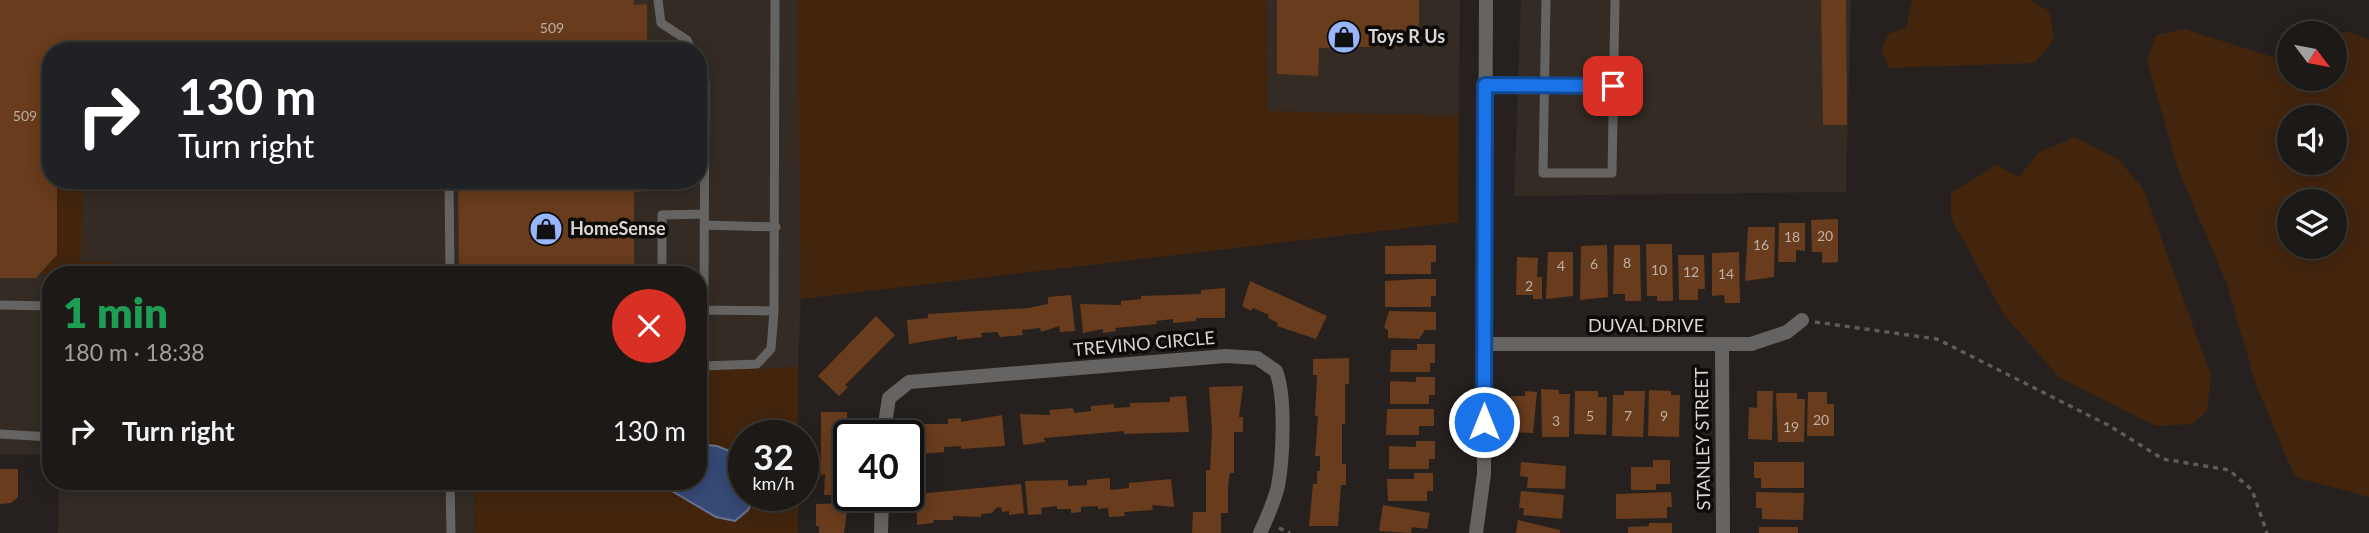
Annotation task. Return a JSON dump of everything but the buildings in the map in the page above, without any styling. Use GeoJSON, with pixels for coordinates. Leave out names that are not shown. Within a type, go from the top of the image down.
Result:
{"type":"FeatureCollection","features":[{"type":"Feature","properties":{"kind":"street"},"geometry":{"type":"LineString","coordinates":[[1476,533],[1484,474],[1486,0]]}},
{"type":"Feature","properties":{"kind":"street","name":"DUVAL DRIVE"},"geometry":{"type":"LineString","coordinates":[[1484,344],[1722,345],[1766,341],[1787,332],[1802,320]]}},
{"type":"Feature","properties":{"kind":"street","name":"STANLEY STREET"},"geometry":{"type":"LineString","coordinates":[[1722,345],[1723,533]]}},
{"type":"Feature","properties":{"kind":"street","name":"TREVINO CIRCLE"},"geometry":{"type":"LineString","coordinates":[[886,420],[889,398],[909,382],[1226,356],[1257,358],[1276,371],[1281,393],[1280,475],[1271,507],[1259,533]]}},
{"type":"Feature","properties":{"kind":"street"},"geometry":{"type":"LineString","coordinates":[[881,533],[882,511]]}},
{"type":"Feature","properties":{"kind":"lane"},"geometry":{"type":"LineString","coordinates":[[658,0],[661,23],[688,42]]}},
{"type":"Feature","properties":{"kind":"lane"},"geometry":{"type":"LineString","coordinates":[[707,366],[757,364],[771,349],[776,227],[775,0]]}},
{"type":"Feature","properties":{"kind":"lane"},"geometry":{"type":"LineString","coordinates":[[1546,0],[1543,173],[1612,173],[1615,0]]}},
{"type":"Feature","properties":{"kind":"lane"},"geometry":{"type":"LineString","coordinates":[[1485,85],[1613,86]]}},
{"type":"Feature","properties":{"kind":"lane"},"geometry":{"type":"LineString","coordinates":[[449,189],[450,266]]}},
{"type":"Feature","properties":{"kind":"lane"},"geometry":{"type":"LineString","coordinates":[[702,266],[704,189]]}},
{"type":"Feature","properties":{"kind":"lane"},"geometry":{"type":"LineString","coordinates":[[662,266],[662,215],[776,227]]}},
{"type":"Feature","properties":{"kind":"lane"},"geometry":{"type":"LineString","coordinates":[[0,305],[42,306]]}},
{"type":"Feature","properties":{"kind":"lane"},"geometry":{"type":"LineString","coordinates":[[707,310],[774,311]]}},
{"type":"Feature","properties":{"kind":"lane"},"geometry":{"type":"LineString","coordinates":[[0,434],[42,436]]}},
{"type":"Feature","properties":{"kind":"lane"},"geometry":{"type":"LineString","coordinates":[[450,490],[451,533]]}},
{"type":"Feature","properties":{"kind":"path"},"geometry":{"type":"LineString","coordinates":[[1802,320],[1937,339],[2108,425],[2163,458],[2229,470],[2252,490],[2267,533]]}},
{"type":"Feature","properties":{"kind":"shaded area"},"geometry":{"type":"Polygon","coordinates":[[[0,0],[892,0],[813,5],[798,367],[707,371],[707,266],[42,266],[42,455],[0,454],[0,0]]]}},
{"type":"Feature","properties":{"kind":"shaded area"},"geometry":{"type":"Polygon","coordinates":[[[797,0],[1266,0],[1268,111],[1459,116],[1458,222],[801,299],[797,0]]]}},
{"type":"Feature","properties":{"kind":"shaded area"},"geometry":{"type":"Polygon","coordinates":[[[1266,0],[1460,0],[1459,116],[1268,111],[1266,0]]]}},
{"type":"Feature","properties":{"kind":"shaded area"},"geometry":{"type":"Polygon","coordinates":[[[1521,0],[1851,0],[1846,192],[1514,196],[1521,0]]]}},
{"type":"Feature","properties":{"kind":"shaded area"},"geometry":{"type":"Polygon","coordinates":[[[1912,0],[2030,0],[2050,12],[2054,39],[2035,63],[1889,68],[1881,51],[1888,34],[1906,28],[1912,0]]]}},
{"type":"Feature","properties":{"kind":"shaded area"},"geometry":{"type":"Polygon","coordinates":[[[2184,29],[2277,58],[2277,91],[2347,91],[2347,31],[2369,40],[2369,497],[2295,477],[2256,385],[2226,281],[2179,172],[2147,61],[2156,35],[2184,29]]]}},
{"type":"Feature","properties":{"kind":"shaded area"},"geometry":{"type":"Polygon","coordinates":[[[2074,137],[2119,160],[2144,190],[2211,376],[2207,411],[2193,424],[2156,426],[2059,377],[2004,315],[1951,218],[1951,193],[1997,165],[2019,177],[2038,153],[2074,137]]]}},
{"type":"Feature","properties":{"kind":"shaded area"},"geometry":{"type":"Polygon","coordinates":[[[57,189],[83,189],[81,261],[116,262],[116,266],[47,266],[57,255],[57,189]]]}},
{"type":"Feature","properties":{"kind":"shaded area"},"geometry":{"type":"Polygon","coordinates":[[[798,367],[798,420],[728,420],[728,511],[798,511],[798,533],[474,533],[476,490],[707,490],[707,371],[798,367]]]}},
{"type":"Feature","properties":{"kind":"shaded area"},"geometry":{"type":"Polygon","coordinates":[[[59,490],[476,490],[474,533],[58,533],[59,490]]]}},
{"type":"Feature","properties":{"kind":"water"},"geometry":{"type":"Polygon","coordinates":[[[707,445],[728,450],[728,511],[747,511],[735,521],[716,517],[670,490],[707,490],[707,445]]]}},
{"type":"Feature","properties":{"kind":"place","name":"Toys R Us"},"geometry":{"type":"Point","coordinates":[1344,37]}},
{"type":"Feature","properties":{"kind":"place","name":"HomeSense"},"geometry":{"type":"Point","coordinates":[546,229]}},
{"type":"Feature","properties":{"kind":"route"},"geometry":{"type":"LineString","coordinates":[[1484,422],[1485,85],[1613,86]]}}]}
